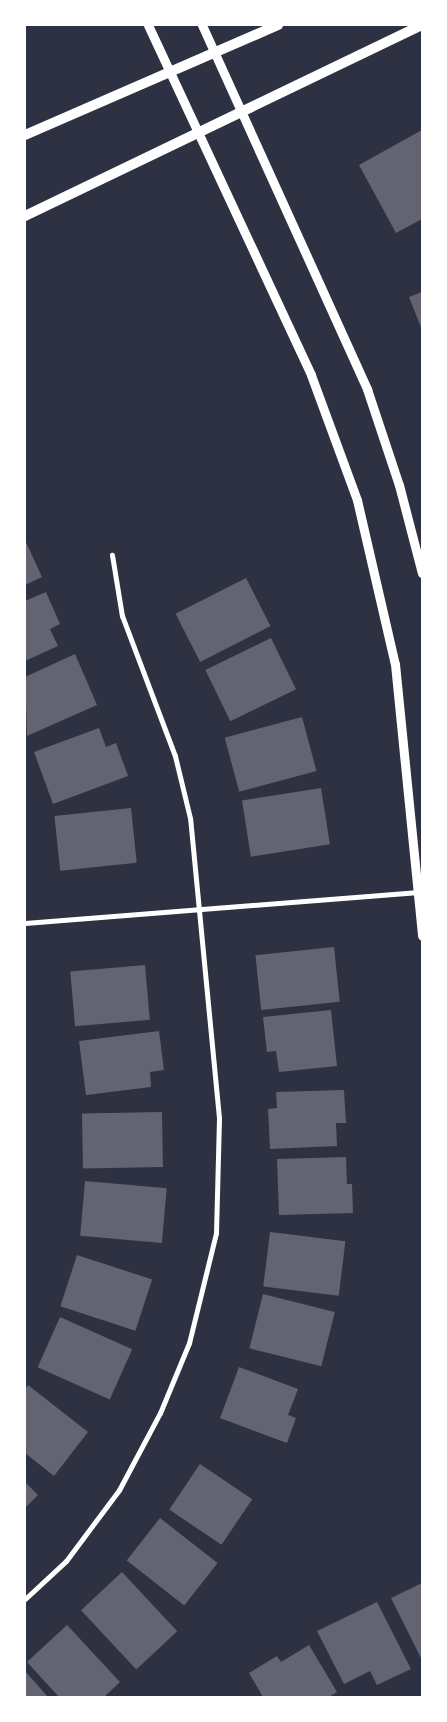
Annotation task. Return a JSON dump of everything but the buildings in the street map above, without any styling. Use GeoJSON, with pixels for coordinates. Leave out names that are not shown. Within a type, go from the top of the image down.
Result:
{"type":"FeatureCollection","features":[{"type":"Feature","properties":{"kind":"main road"},"geometry":{"type":"LineString","coordinates":[[25,135],[144,81],[172,73],[278,25]]}},
{"type":"Feature","properties":{"kind":"main road"},"geometry":{"type":"LineString","coordinates":[[25,216],[422,25]]}},
{"type":"Feature","properties":{"kind":"street"},"geometry":{"type":"LineString","coordinates":[[148,25],[311,374],[357,500],[395,664],[420,892],[422,936]]}},
{"type":"Feature","properties":{"kind":"street"},"geometry":{"type":"LineString","coordinates":[[202,25],[367,389],[399,484],[422,573]]}},
{"type":"Feature","properties":{"kind":"street"},"geometry":{"type":"LineString","coordinates":[[25,1599],[66,1561],[119,1490],[160,1413],[189,1343],[216,1234],[219,1118],[190,818],[175,756],[122,616],[112,555]]}},
{"type":"Feature","properties":{"kind":"street"},"geometry":{"type":"LineString","coordinates":[[25,923],[420,892]]}}]}
